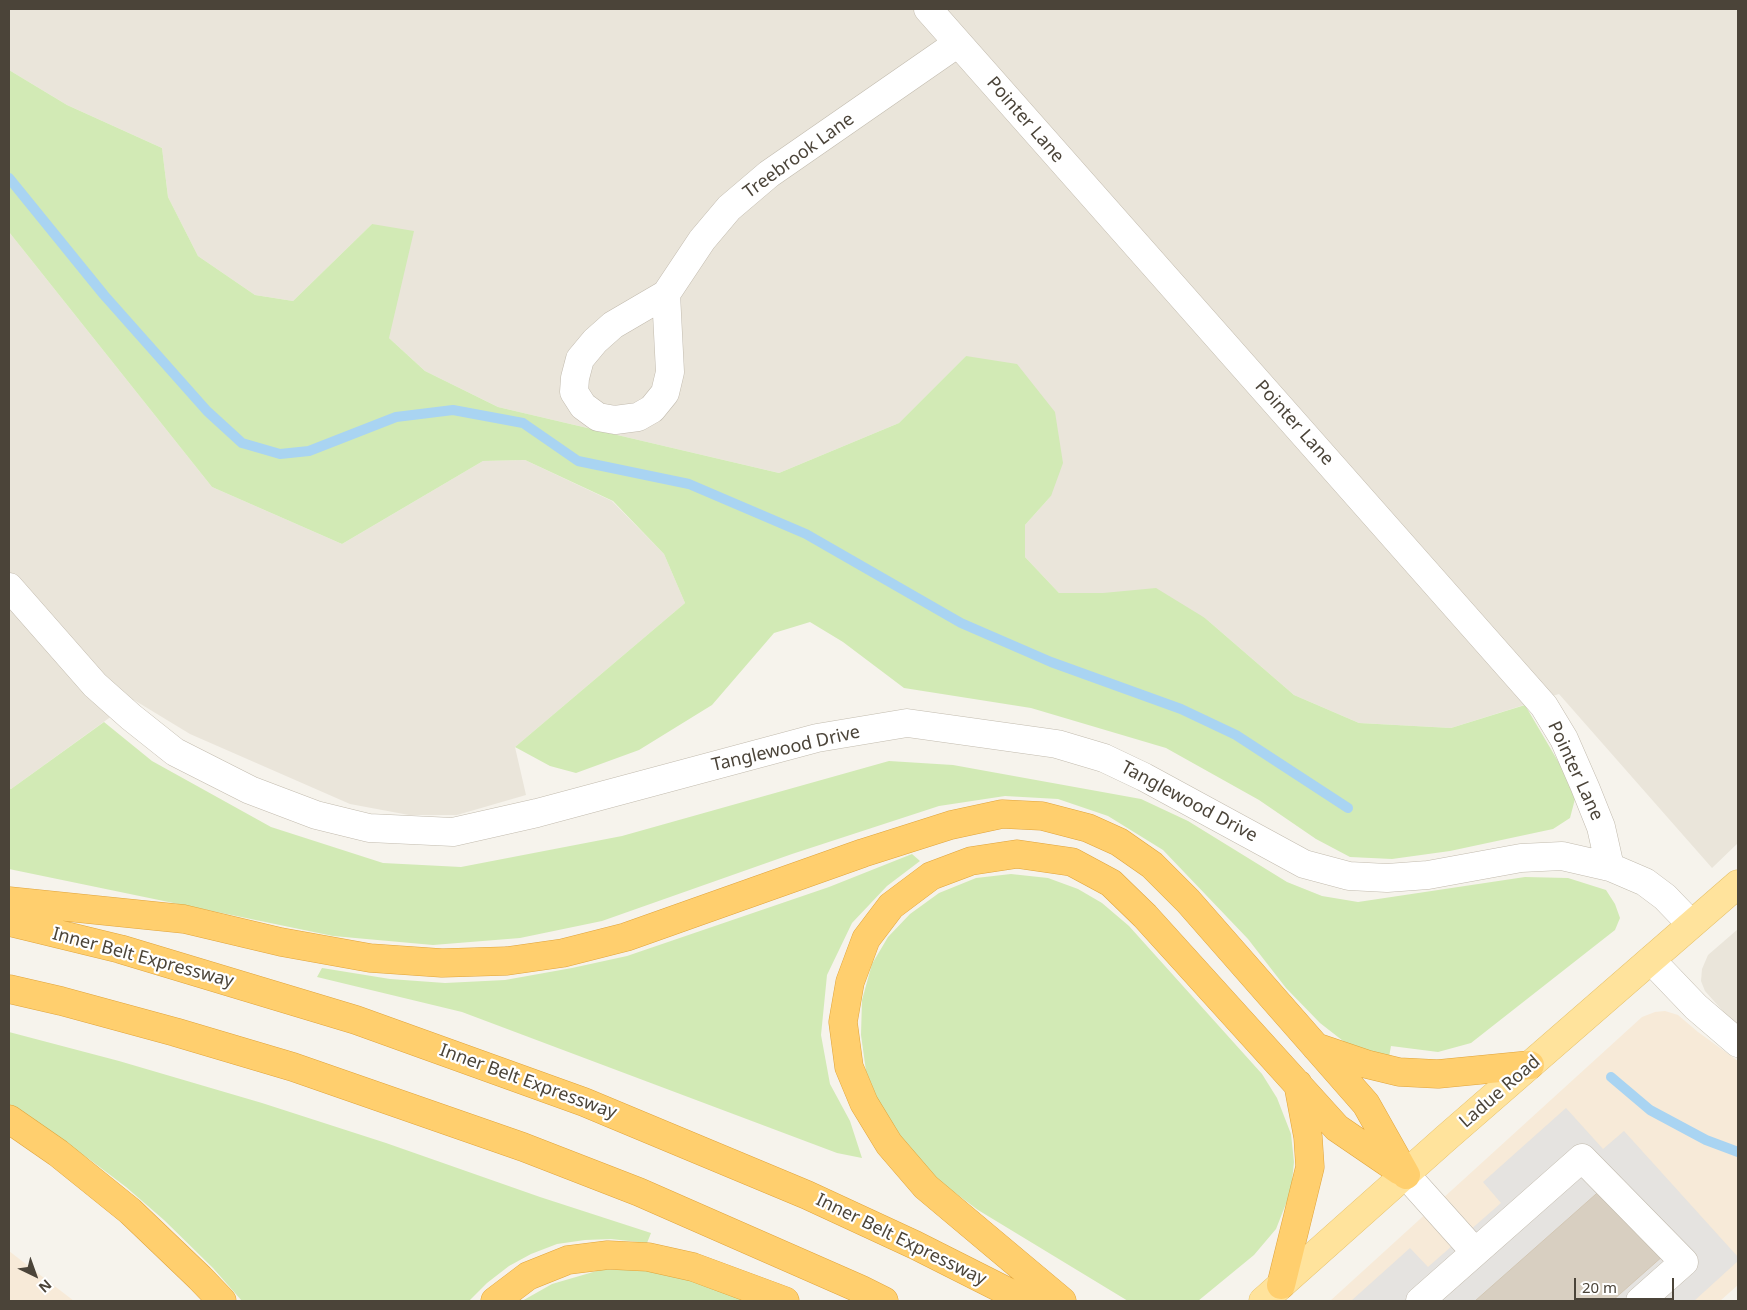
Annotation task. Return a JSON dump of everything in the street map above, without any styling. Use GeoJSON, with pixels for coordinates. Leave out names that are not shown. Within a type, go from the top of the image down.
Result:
{"type":"FeatureCollection","features":[{"type":"Feature","properties":{"kind":"highway"},"geometry":{"type":"LineString","coordinates":[[9,902],[184,919],[281,942],[370,958],[442,963],[507,961],[563,953],[626,937],[863,853],[951,825],[1002,814],[1042,816],[1088,828],[1119,842],[1152,865],[1188,901],[1366,1104],[1406,1175]]}},
{"type":"Feature","properties":{"kind":"highway"},"geometry":{"type":"LineString","coordinates":[[1062,1301],[926,1187],[888,1144],[864,1103],[850,1067],[843,1022],[850,982],[866,939],[891,906],[931,876],[971,861],[1017,854],[1072,862],[1111,883],[1145,916],[1337,1128],[1406,1175]]}},
{"type":"Feature","properties":{"kind":"highway","name":"Inner Belt Expressway"},"geometry":{"type":"LineString","coordinates":[[9,922],[120,949],[356,1020],[584,1102],[807,1194],[915,1245],[1026,1301]]}},
{"type":"Feature","properties":{"kind":"highway"},"geometry":{"type":"LineString","coordinates":[[9,988],[175,1032],[292,1067],[523,1147],[639,1192],[884,1301]]}},
{"type":"Feature","properties":{"kind":"highway"},"geometry":{"type":"LineString","coordinates":[[1314,1046],[1366,1064],[1399,1072],[1438,1074],[1530,1065]]}},
{"type":"Feature","properties":{"kind":"highway"},"geometry":{"type":"LineString","coordinates":[[1272,1293],[1310,1167],[1308,1137],[1298,1084]]}},
{"type":"Feature","properties":{"kind":"highway"},"geometry":{"type":"LineString","coordinates":[[9,1119],[58,1153],[130,1211],[222,1301]]}},
{"type":"Feature","properties":{"kind":"highway"},"geometry":{"type":"LineString","coordinates":[[495,1301],[528,1276],[568,1260],[608,1255],[648,1257],[693,1267],[785,1301]]}},
{"type":"Feature","properties":{"kind":"main road","name":"Ladue Road"},"geometry":{"type":"LineString","coordinates":[[1272,1293],[1738,884]]}},
{"type":"Feature","properties":{"kind":"street","name":"Pointer Lane"},"geometry":{"type":"LineString","coordinates":[[928,9],[1544,706],[1564,739],[1585,787],[1601,828],[1610,867]]}},
{"type":"Feature","properties":{"kind":"street","name":"Treebrook Lane"},"geometry":{"type":"LineString","coordinates":[[666,294],[670,372],[665,393],[652,409],[638,417],[615,420],[598,416],[583,406],[574,392],[575,378],[580,359],[596,342],[614,325],[666,294],[702,240],[724,215],[769,174],[958,43]]}},
{"type":"Feature","properties":{"kind":"street","name":"Tanglewood Drive"},"geometry":{"type":"LineString","coordinates":[[9,587],[95,685],[175,752],[250,790],[316,814],[369,828],[453,832],[538,813],[817,738],[907,723],[1057,744],[1104,758],[1304,864],[1349,876],[1387,878],[1428,875],[1521,858],[1562,856],[1610,867],[1645,882],[1665,898],[1691,924]]}},
{"type":"Feature","properties":{"kind":"street"},"geometry":{"type":"LineString","coordinates":[[1651,960],[1696,1007],[1738,1043]]}},
{"type":"Feature","properties":{"kind":"street"},"geometry":{"type":"LineString","coordinates":[[1420,1301],[1582,1158],[1684,1262],[1640,1301]]}},
{"type":"Feature","properties":{"kind":"street"},"geometry":{"type":"LineString","coordinates":[[1406,1175],[1475,1252]]}},
{"type":"Feature","properties":{"kind":"shaded area"},"geometry":{"type":"Polygon","coordinates":[[[9,9],[1738,9],[1738,843],[1712,868],[1559,694],[1451,728],[1359,723],[1294,695],[1205,618],[1103,593],[1059,593],[1025,557],[1025,525],[1051,496],[966,356],[899,423],[779,473],[498,407],[425,371],[389,338],[372,224],[293,301],[255,295],[198,256],[168,197],[162,148],[67,105],[9,70],[9,9]]]}},
{"type":"Feature","properties":{"kind":"shaded area"},"geometry":{"type":"Polygon","coordinates":[[[9,232],[212,487],[342,544],[483,461],[525,460],[612,501],[664,554],[685,603],[515,747],[526,795],[457,815],[409,815],[350,804],[190,734],[134,700],[11,789],[9,788],[9,232]]]}},
{"type":"Feature","properties":{"kind":"shaded area"},"geometry":{"type":"Polygon","coordinates":[[[1738,929],[1738,1028],[1705,991],[1701,981],[1702,969],[1708,955],[1738,929]]]}},
{"type":"Feature","properties":{"kind":"shaded area"},"geometry":{"type":"Polygon","coordinates":[[[1665,1011],[1678,1015],[1738,1061],[1738,1285],[1720,1301],[1330,1301],[1642,1017],[1655,1012],[1665,1011]]]}},
{"type":"Feature","properties":{"kind":"shaded area"},"geometry":{"type":"Polygon","coordinates":[[[1566,1108],[1603,1149],[1624,1131],[1738,1257],[1738,1261],[1694,1301],[1351,1301],[1410,1248],[1428,1267],[1501,1203],[1483,1182],[1566,1108]]]}},
{"type":"Feature","properties":{"kind":"shaded area"},"geometry":{"type":"Polygon","coordinates":[[[9,1251],[74,1301],[9,1301],[9,1251]]]}},
{"type":"Feature","properties":{"kind":"green space"},"geometry":{"type":"Polygon","coordinates":[[[9,70],[67,105],[162,148],[168,197],[198,256],[255,295],[293,301],[372,224],[414,231],[389,338],[425,371],[498,407],[779,473],[899,423],[966,356],[1017,364],[1055,412],[1063,463],[1051,496],[1025,525],[1025,557],[1059,593],[1103,593],[1156,588],[1205,618],[1294,695],[1359,723],[1451,728],[1525,705],[1562,768],[1575,799],[1570,818],[1553,829],[1450,851],[1392,859],[1350,857],[1316,839],[1259,800],[1166,748],[1031,708],[904,688],[843,642],[810,622],[774,633],[712,705],[639,750],[576,773],[550,766],[515,747],[685,603],[664,554],[613,501],[525,460],[483,461],[342,544],[212,487],[9,232],[9,70]]]}},
{"type":"Feature","properties":{"kind":"green space"},"geometry":{"type":"Polygon","coordinates":[[[104,722],[152,761],[271,827],[383,863],[461,867],[622,836],[889,761],[953,765],[1141,799],[1188,821],[1287,882],[1322,896],[1358,902],[1525,877],[1568,878],[1606,890],[1615,904],[1620,918],[1615,930],[1471,1043],[1438,1052],[1391,1046],[1389,1057],[1347,1044],[1320,1023],[1286,988],[1248,939],[1163,850],[1108,816],[1058,799],[1005,796],[939,806],[792,854],[602,921],[520,938],[433,945],[333,936],[9,869],[9,788],[11,789],[104,722]]]}},
{"type":"Feature","properties":{"kind":"green space"},"geometry":{"type":"Polygon","coordinates":[[[912,854],[920,861],[887,886],[852,923],[827,975],[821,1035],[830,1084],[850,1121],[862,1158],[837,1153],[462,1012],[317,977],[322,968],[390,979],[445,983],[505,980],[572,968],[627,956],[829,887],[912,854]]]}},
{"type":"Feature","properties":{"kind":"green space"},"geometry":{"type":"Polygon","coordinates":[[[1011,874],[1048,878],[1078,889],[1102,903],[1129,926],[1262,1074],[1277,1098],[1291,1134],[1294,1162],[1291,1191],[1276,1229],[1254,1255],[1198,1301],[1128,1301],[978,1210],[934,1177],[904,1141],[879,1103],[866,1071],[861,1035],[862,1000],[872,964],[888,937],[910,914],[939,893],[976,878],[1011,874]]]}},
{"type":"Feature","properties":{"kind":"green space"},"geometry":{"type":"Polygon","coordinates":[[[9,1032],[119,1061],[262,1103],[651,1233],[647,1243],[611,1239],[557,1244],[531,1254],[509,1266],[487,1283],[469,1301],[242,1301],[213,1268],[164,1220],[126,1187],[89,1159],[9,1105],[9,1032]]]}},
{"type":"Feature","properties":{"kind":"green space"},"geometry":{"type":"Polygon","coordinates":[[[645,1269],[682,1277],[752,1301],[522,1301],[552,1284],[600,1270],[645,1269]]]}},
{"type":"Feature","properties":{"kind":"building"},"geometry":{"type":"Polygon","coordinates":[[[1604,1187],[1664,1255],[1612,1301],[1475,1301],[1604,1187]]]}},
{"type":"Feature","properties":{"kind":"waterway"},"geometry":{"type":"LineString","coordinates":[[9,178],[104,295],[207,411],[242,443],[280,454],[309,451],[396,417],[453,410],[523,423],[578,461],[689,484],[806,534],[961,623],[1051,662],[1181,709],[1236,735],[1348,808]]}},
{"type":"Feature","properties":{"kind":"waterway"},"geometry":{"type":"LineString","coordinates":[[1611,1077],[1650,1110],[1706,1140],[1738,1152]]}}]}
